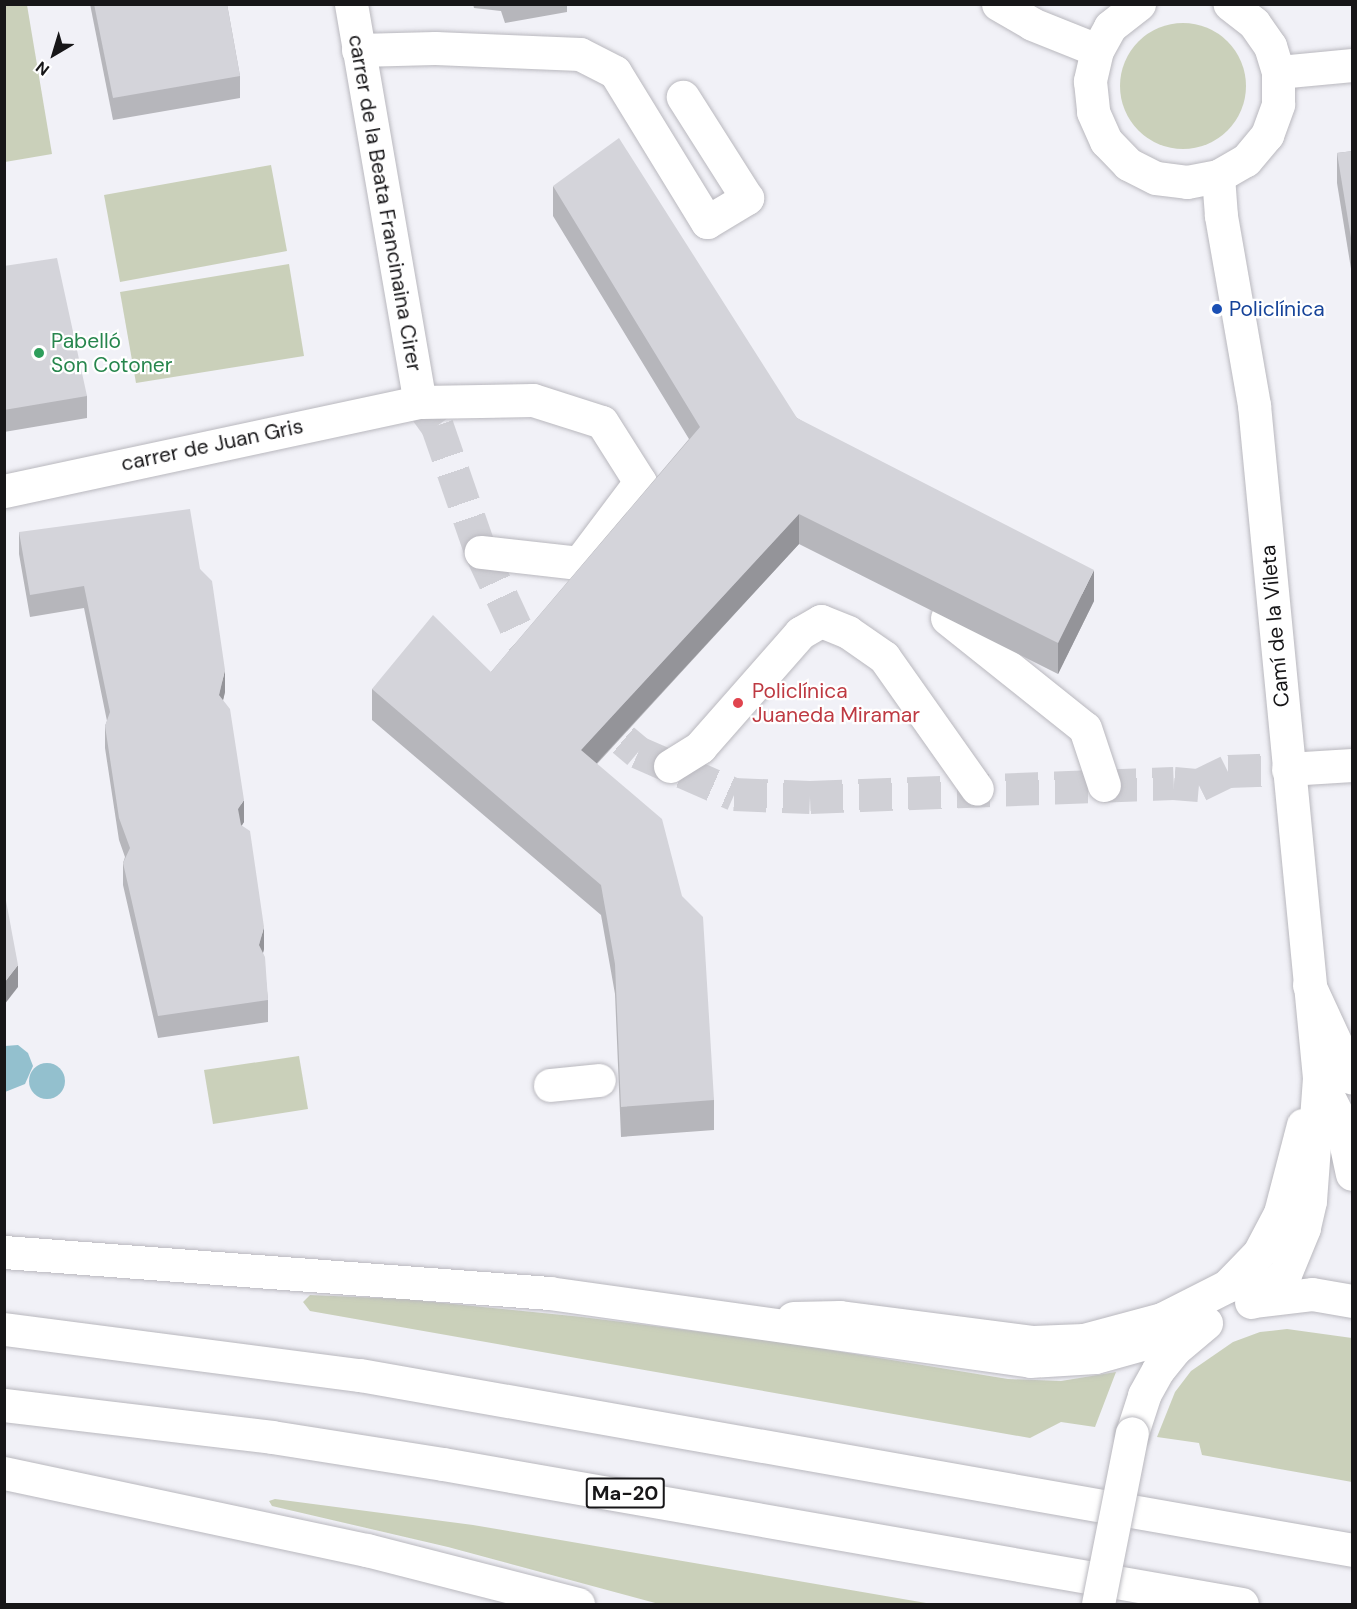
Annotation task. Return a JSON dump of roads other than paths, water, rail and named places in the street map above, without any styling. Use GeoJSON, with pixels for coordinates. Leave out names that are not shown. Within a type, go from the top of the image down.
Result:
{"type":"FeatureCollection","features":[{"type":"Feature","properties":{"kind":"main road","name":"carrer de la Beata Francinaina Cirer"},"geometry":{"type":"LineString","coordinates":[[351,4],[420,402]]}},
{"type":"Feature","properties":{"kind":"main road"},"geometry":{"type":"LineString","coordinates":[[998,4],[1032,24],[1096,50]]}},
{"type":"Feature","properties":{"kind":"main road"},"geometry":{"type":"LineString","coordinates":[[1139,4],[1110,27],[1096,50],[1090,81],[1093,112],[1106,141],[1128,164],[1156,178],[1187,182],[1218,176],[1246,160],[1267,135],[1278,104],[1278,72],[1270,46],[1254,23],[1230,4]]}},
{"type":"Feature","properties":{"kind":"main road"},"geometry":{"type":"LineString","coordinates":[[358,50],[435,48],[580,54],[615,72],[707,222],[747,198],[683,97]]}},
{"type":"Feature","properties":{"kind":"main road"},"geometry":{"type":"LineString","coordinates":[[1278,72],[1353,65]]}},
{"type":"Feature","properties":{"kind":"main road","name":"Camí de la Vileta"},"geometry":{"type":"LineString","coordinates":[[1218,176],[1221,216],[1254,405],[1308,985],[1319,1078],[1310,1201],[1304,1228],[1285,1274],[1251,1302]]}},
{"type":"Feature","properties":{"kind":"main road","name":"carrer de Juan Gris"},"geometry":{"type":"LineString","coordinates":[[4,491],[420,402],[533,400],[602,423],[640,482],[579,563],[481,552]]}},
{"type":"Feature","properties":{"kind":"main road"},"geometry":{"type":"LineString","coordinates":[[947,618],[1085,728],[1104,785]]}},
{"type":"Feature","properties":{"kind":"main road"},"geometry":{"type":"LineString","coordinates":[[670,766],[700,747],[800,633],[822,621],[848,632],[884,657],[978,789]]}},
{"type":"Feature","properties":{"kind":"main road"},"geometry":{"type":"LineString","coordinates":[[1288,769],[1353,765]]}},
{"type":"Feature","properties":{"kind":"main road"},"geometry":{"type":"LineString","coordinates":[[1308,985],[1353,1078]]}},
{"type":"Feature","properties":{"kind":"main road"},"geometry":{"type":"LineString","coordinates":[[750,1319],[840,1317],[1003,1340],[1051,1342],[1100,1337],[1177,1314],[1238,1277],[1271,1233],[1319,1078]]}},
{"type":"Feature","properties":{"kind":"main road","name":"Camí de la Vileta"},"geometry":{"type":"LineString","coordinates":[[1319,1078],[1341,1122],[1353,1174]]}},
{"type":"Feature","properties":{"kind":"main road"},"geometry":{"type":"LineString","coordinates":[[550,1085],[599,1080]]}},
{"type":"Feature","properties":{"kind":"main road"},"geometry":{"type":"LineString","coordinates":[[4,1252],[549,1293],[750,1319],[1003,1359],[1064,1362],[1095,1358],[1196,1329],[1251,1302],[1312,1294],[1353,1301]]}},
{"type":"Feature","properties":{"kind":"main road"},"geometry":{"type":"LineString","coordinates":[[4,1329],[360,1375],[1353,1550]]}},
{"type":"Feature","properties":{"kind":"main road"},"geometry":{"type":"LineString","coordinates":[[1098,1605],[1132,1433],[1144,1395],[1158,1370],[1196,1329]]}},
{"type":"Feature","properties":{"kind":"main road","name":"Ma-20"},"geometry":{"type":"LineString","coordinates":[[4,1405],[272,1437],[454,1465],[1242,1605]]}},
{"type":"Feature","properties":{"kind":"main road"},"geometry":{"type":"LineString","coordinates":[[4,1473],[367,1550],[578,1605]]}},
{"type":"Feature","properties":{"kind":"water"},"geometry":{"type":"Polygon","coordinates":[[[18,1045],[28,1053],[33,1066],[25,1084],[5,1092],[5,1046],[18,1045]]]}},
{"type":"Feature","properties":{"kind":"water"},"geometry":{"type":"Polygon","coordinates":[[[47,1063],[60,1068],[65,1081],[60,1094],[47,1099],[34,1094],[29,1081],[34,1068],[47,1063]]]}},
{"type":"Feature","properties":{"kind":"tunnel"},"geometry":{"type":"LineString","coordinates":[[420,402],[437,425],[481,552],[521,638],[550,671]]}},
{"type":"Feature","properties":{"kind":"tunnel"},"geometry":{"type":"LineString","coordinates":[[586,708],[638,752],[734,794],[810,797],[1174,783],[1199,785],[1228,771],[1288,769]]}},
{"type":"Feature","properties":{"kind":"place","name":"Policlínica"},"geometry":{"type":"Point","coordinates":[1217,309]}},
{"type":"Feature","properties":{"kind":"place","name":"Pabelló Son Cotoner"},"geometry":{"type":"Point","coordinates":[39,353]}},
{"type":"Feature","properties":{"kind":"place","name":"Policlínica Juaneda Miramar"},"geometry":{"type":"Point","coordinates":[738,703]}}]}
